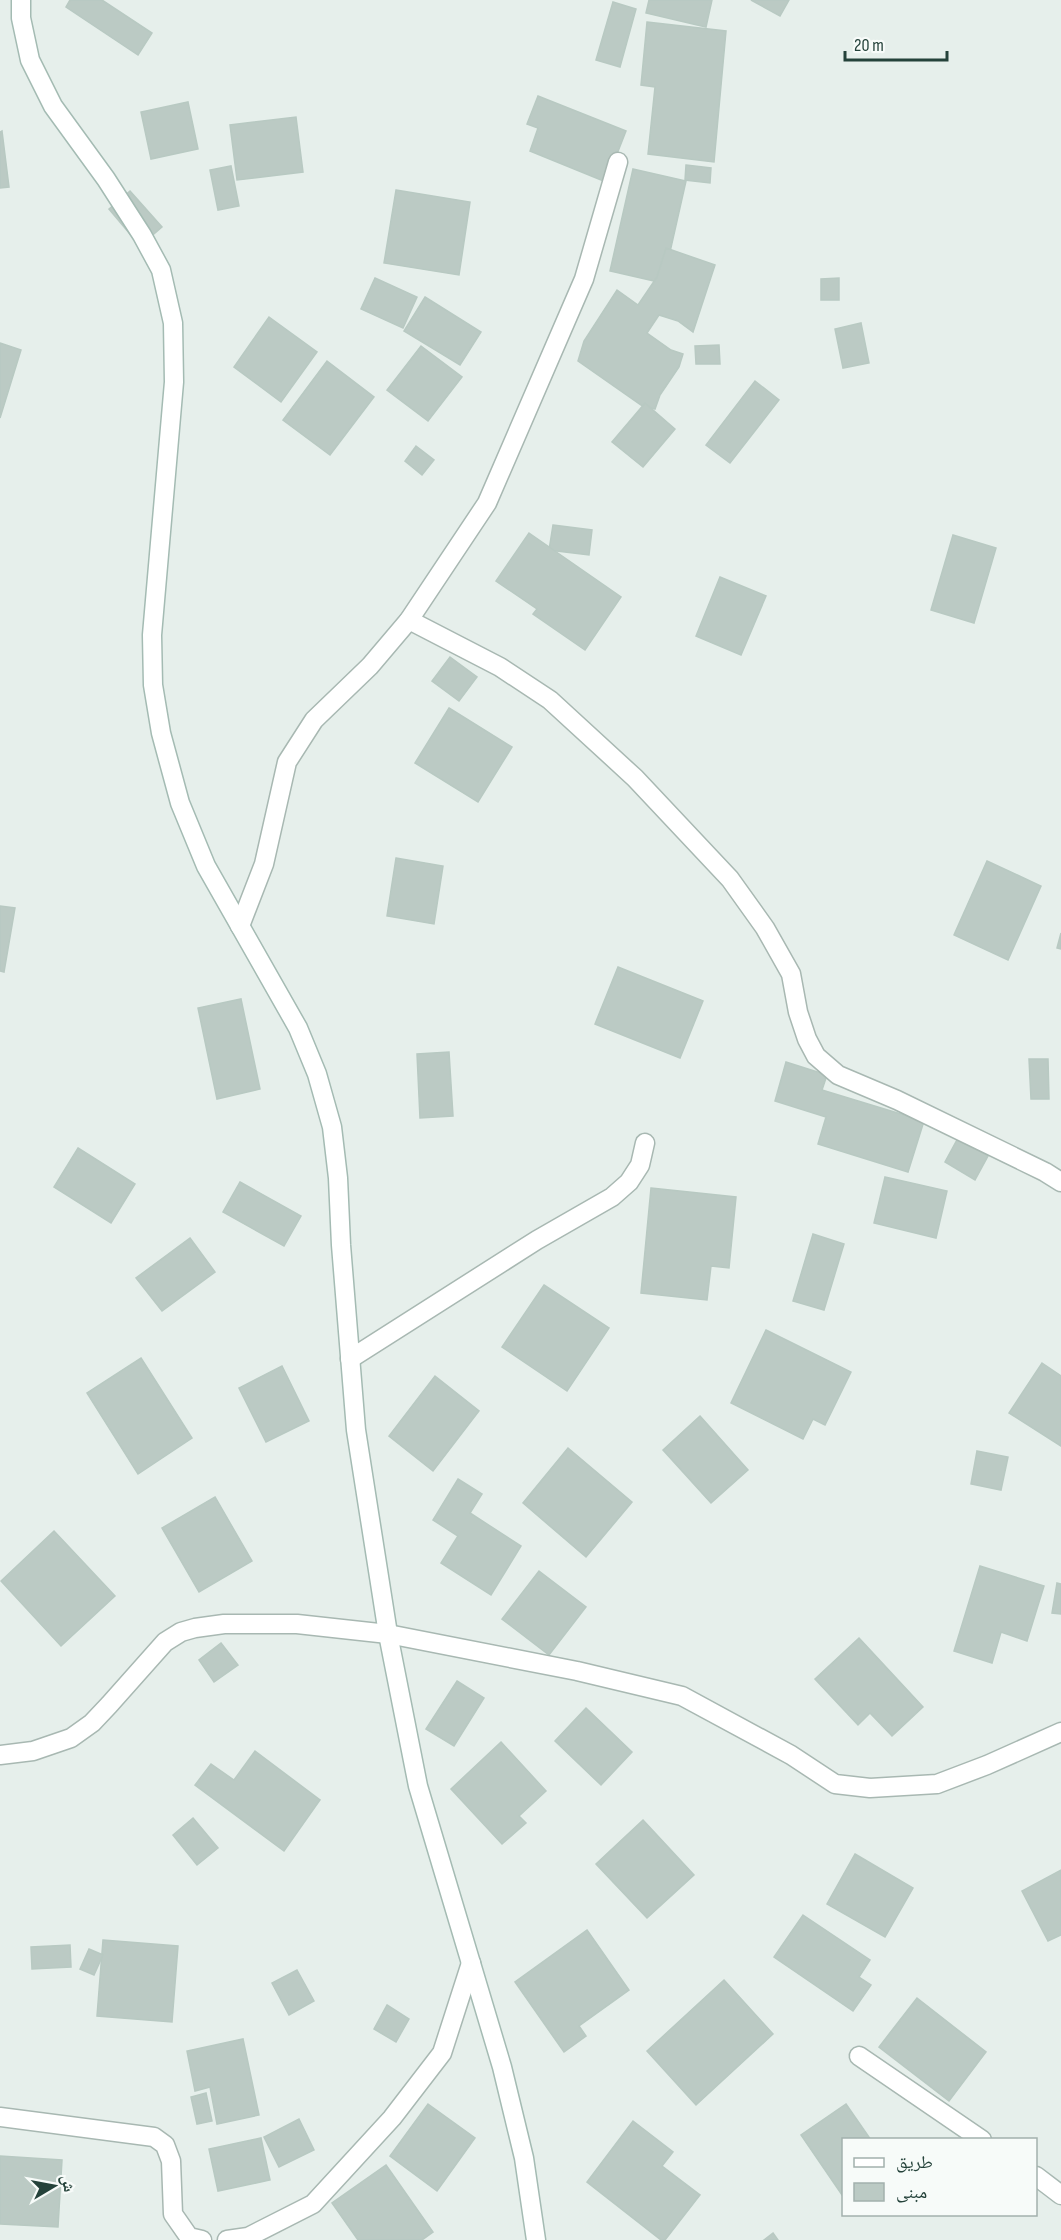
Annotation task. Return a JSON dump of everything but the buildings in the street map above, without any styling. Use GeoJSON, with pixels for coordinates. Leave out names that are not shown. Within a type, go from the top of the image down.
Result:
{"type":"FeatureCollection","features":[{"type":"Feature","properties":{"kind":"street"},"geometry":{"type":"LineString","coordinates":[[21,0],[21,18],[30,60],[53,105],[112,189],[142,235],[161,270],[173,323],[174,382],[152,635],[153,685],[161,733],[180,803],[206,866],[298,1028],[317,1074],[332,1127],[338,1178],[340,1245],[356,1430],[388,1634],[418,1786],[502,2067],[524,2158],[536,2240]]}},
{"type":"Feature","properties":{"kind":"street"},"geometry":{"type":"LineString","coordinates":[[240,926],[264,864],[287,762],[315,720],[370,666],[409,620],[487,503],[584,279],[618,162]]}},
{"type":"Feature","properties":{"kind":"street"},"geometry":{"type":"LineString","coordinates":[[409,620],[500,667],[550,700],[635,778],[730,879],[765,928],[790,974],[807,1040],[816,1056],[838,1076],[917,1110],[1061,1182]]}},
{"type":"Feature","properties":{"kind":"street"},"geometry":{"type":"LineString","coordinates":[[350,1359],[537,1240],[612,1197],[629,1182],[640,1165],[645,1143]]}},
{"type":"Feature","properties":{"kind":"street"},"geometry":{"type":"LineString","coordinates":[[0,1755],[33,1751],[71,1738],[92,1723],[165,1642],[188,1630],[224,1624],[297,1624],[388,1634],[578,1671],[682,1696],[791,1755],[835,1784],[870,1788],[937,1784],[987,1765],[1061,1732]]}},
{"type":"Feature","properties":{"kind":"street"},"geometry":{"type":"LineString","coordinates":[[227,2240],[248,2237],[313,2204],[392,2118],[442,2053],[471,1963]]}},
{"type":"Feature","properties":{"kind":"street"},"geometry":{"type":"LineString","coordinates":[[859,2056],[981,2138]]}},
{"type":"Feature","properties":{"kind":"street"},"geometry":{"type":"LineString","coordinates":[[0,2117],[154,2137],[165,2145],[171,2161],[173,2214],[189,2237],[202,2240]]}},
{"type":"Feature","properties":{"kind":"street"},"geometry":{"type":"LineString","coordinates":[[1037,2177],[1061,2195]]}}]}
